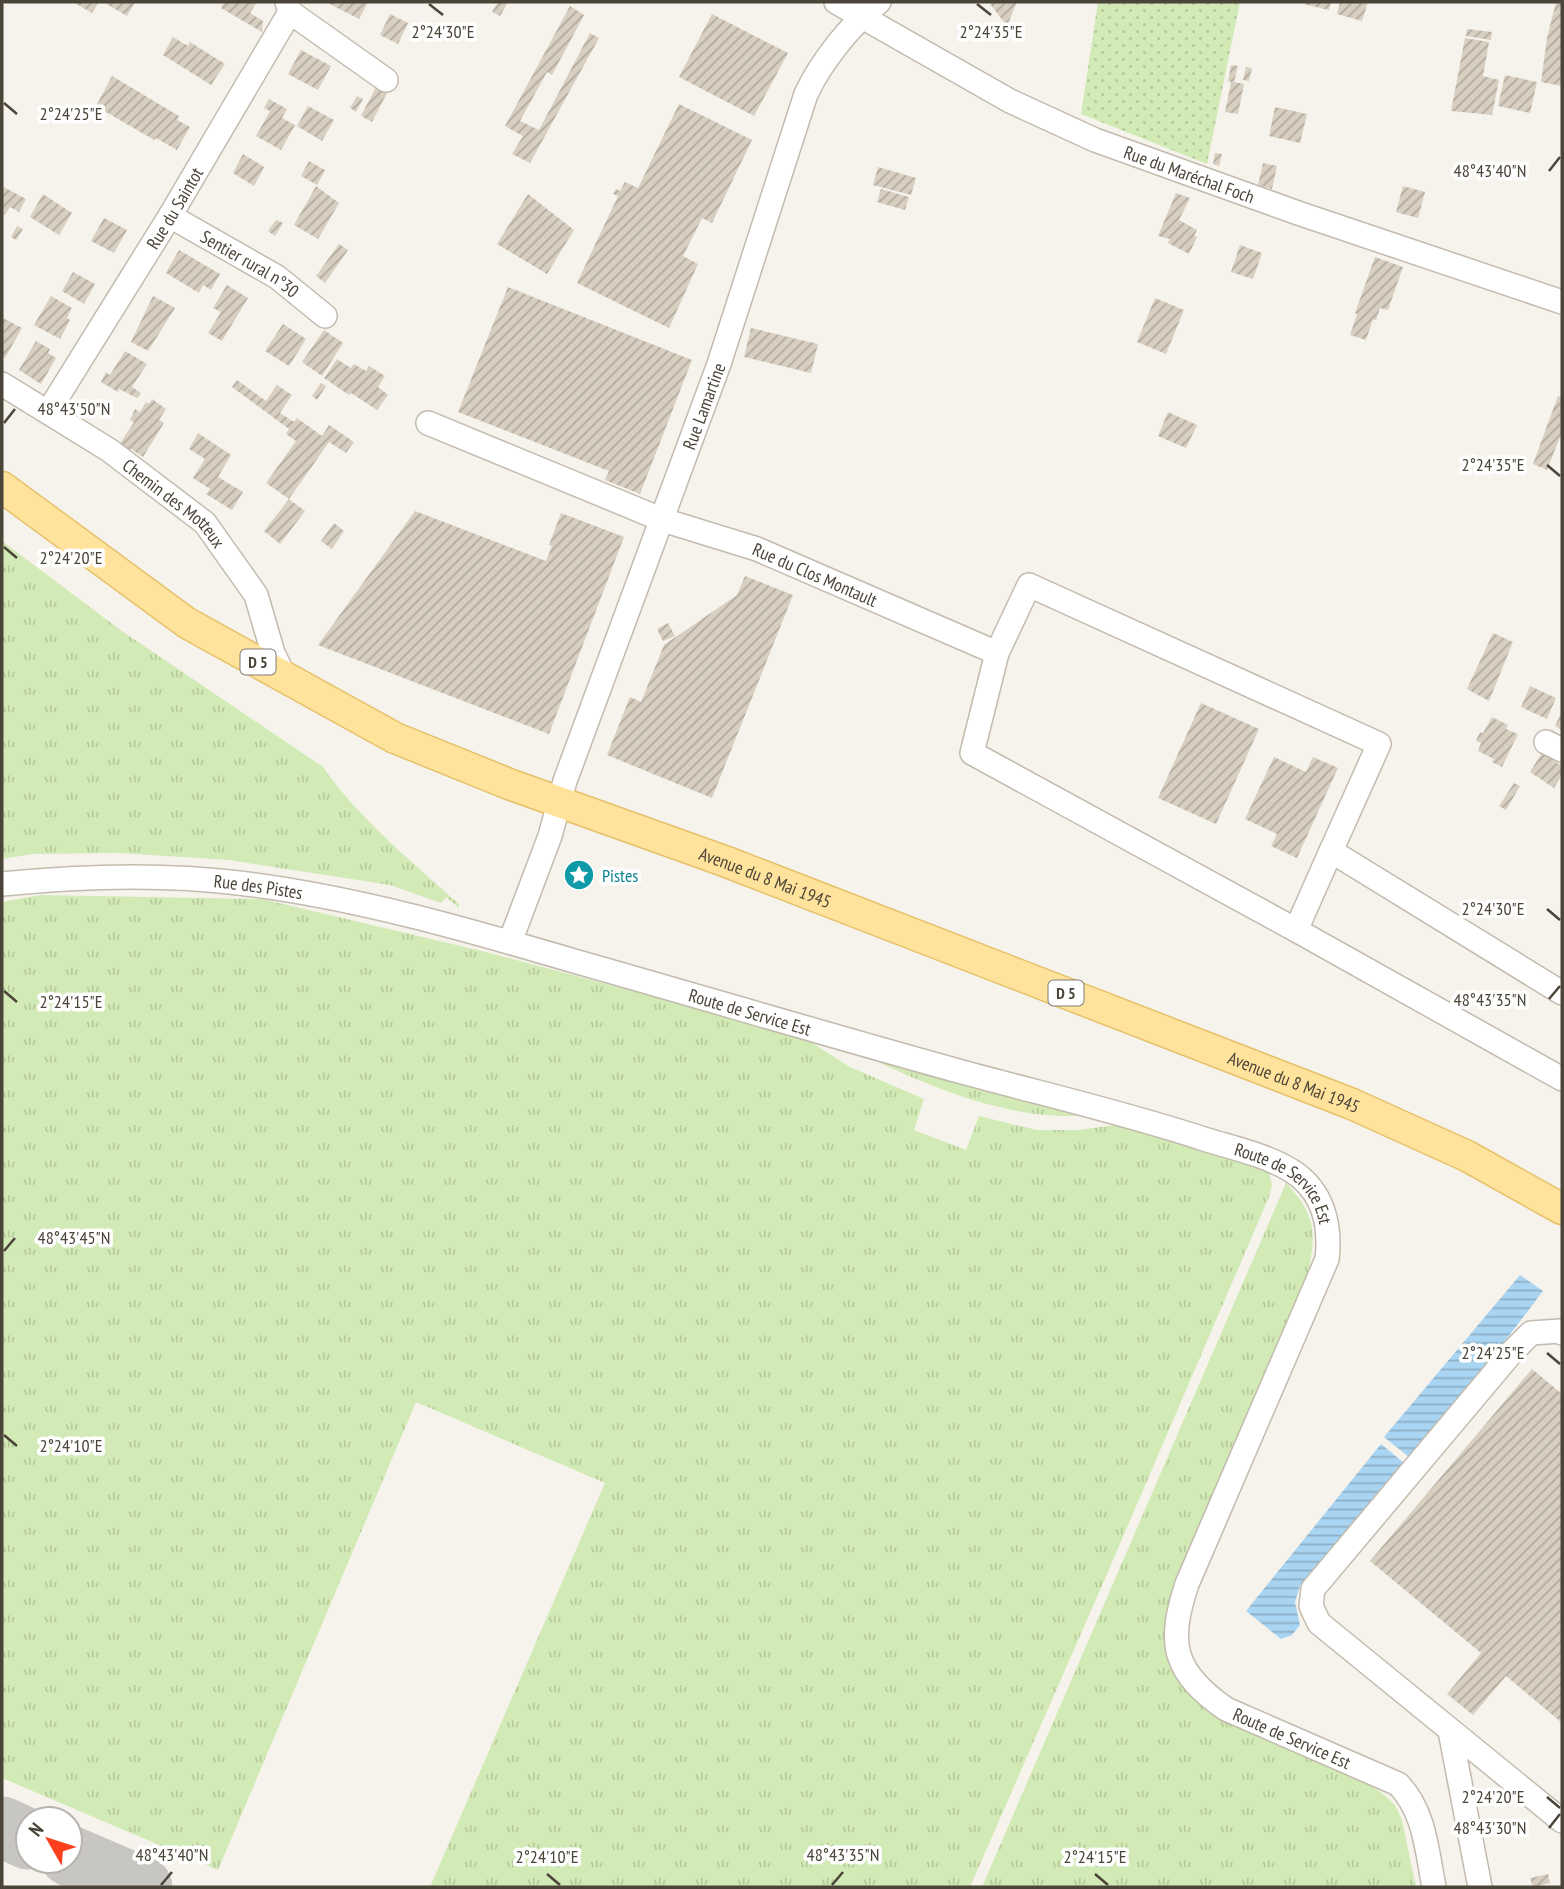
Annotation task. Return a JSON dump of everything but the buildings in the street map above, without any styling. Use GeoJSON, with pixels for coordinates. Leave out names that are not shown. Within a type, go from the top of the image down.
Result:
{"type":"FeatureCollection","features":[{"type":"Feature","properties":{"kind":"main road","name":"Avenue du 8 Mai 1945"},"geometry":{"type":"LineString","coordinates":[[2,487],[187,623],[395,738],[558,803],[727,862],[1352,1104],[1468,1156],[1562,1209]]}},
{"type":"Feature","properties":{"kind":"street","name":"Rue du Maréchal Foch"},"geometry":{"type":"LineString","coordinates":[[836,2],[1010,101],[1096,140],[1298,214],[1562,302]]}},
{"type":"Feature","properties":{"kind":"street","name":"Rue Lamartine"},"geometry":{"type":"LineString","coordinates":[[510,942],[545,848],[558,803],[719,364],[806,94],[813,80],[860,16],[878,2]]}},
{"type":"Feature","properties":{"kind":"street"},"geometry":{"type":"LineString","coordinates":[[289,7],[386,80]]}},
{"type":"Feature","properties":{"kind":"street","name":"Rue du Saintot"},"geometry":{"type":"LineString","coordinates":[[48,412],[170,216],[289,7]]}},
{"type":"Feature","properties":{"kind":"street","name":"Sentier rural n°30"},"geometry":{"type":"LineString","coordinates":[[170,216],[277,277],[325,316]]}},
{"type":"Feature","properties":{"kind":"street","name":"Chemin des Motteux"},"geometry":{"type":"LineString","coordinates":[[2,384],[109,450],[205,523],[256,595],[273,653],[284,676]]}},
{"type":"Feature","properties":{"kind":"street","name":"Rue du Clos Montault"},"geometry":{"type":"LineString","coordinates":[[428,422],[663,520],[757,549],[998,653]]}},
{"type":"Feature","properties":{"kind":"street"},"geometry":{"type":"LineString","coordinates":[[1296,930],[1379,744],[1029,585],[998,653],[972,754],[1296,930],[1562,1079]]}},
{"type":"Feature","properties":{"kind":"street"},"geometry":{"type":"LineString","coordinates":[[1331,851],[1562,993]]}},
{"type":"Feature","properties":{"kind":"street","name":"Rue des Pistes"},"geometry":{"type":"LineString","coordinates":[[2,884],[126,875],[239,883],[342,900],[510,942]]}},
{"type":"Feature","properties":{"kind":"street","name":"Route de Service Est"},"geometry":{"type":"LineString","coordinates":[[510,942],[962,1072],[1172,1128],[1263,1158],[1293,1172],[1312,1189],[1327,1218],[1327,1259],[1187,1584],[1177,1620],[1176,1643],[1188,1676],[1203,1693],[1226,1709],[1398,1784],[1409,1794],[1419,1815],[1434,1887]]}},
{"type":"Feature","properties":{"kind":"street"},"geometry":{"type":"LineString","coordinates":[[1562,1333],[1531,1333],[1513,1351],[1313,1589],[1311,1606],[1319,1623],[1562,1821]]}},
{"type":"Feature","properties":{"kind":"street"},"geometry":{"type":"LineString","coordinates":[[1450,1731],[1480,1887]]}},
{"type":"Feature","properties":{"kind":"green space"},"geometry":{"type":"Polygon","coordinates":[[[1098,2],[1240,2],[1207,164],[1081,114],[1098,2]]]}},
{"type":"Feature","properties":{"kind":"green space"},"geometry":{"type":"Polygon","coordinates":[[[2,541],[119,629],[323,767],[353,805],[459,904],[459,908],[446,897],[441,903],[390,885],[229,860],[119,853],[33,854],[2,859],[2,541]]]}},
{"type":"Feature","properties":{"kind":"green space"},"geometry":{"type":"Polygon","coordinates":[[[40,895],[262,899],[486,952],[801,1036],[850,1067],[924,1099],[914,1130],[966,1150],[979,1116],[1037,1130],[1079,1130],[1115,1125],[1241,1158],[1269,1172],[1272,1185],[1269,1197],[970,1887],[430,1887],[605,1483],[416,1402],[218,1870],[84,1813],[84,1805],[65,1805],[2,1778],[2,902],[40,895]]]}},
{"type":"Feature","properties":{"kind":"green space"},"geometry":{"type":"Polygon","coordinates":[[[855,1050],[1089,1114],[1032,1114],[1000,1107],[937,1087],[855,1050]]]}},
{"type":"Feature","properties":{"kind":"green space"},"geometry":{"type":"Polygon","coordinates":[[[1286,1183],[1303,1204],[1311,1224],[1313,1234],[1308,1272],[1170,1598],[1165,1636],[1167,1652],[1180,1680],[1203,1705],[1219,1717],[1369,1784],[1395,1805],[1402,1820],[1416,1887],[982,1887],[1286,1183]]]}},
{"type":"Feature","properties":{"kind":"water"},"geometry":{"type":"Polygon","coordinates":[[[1520,1275],[1543,1291],[1409,1457],[1384,1437],[1520,1275]]]}},
{"type":"Feature","properties":{"kind":"water"},"geometry":{"type":"Polygon","coordinates":[[[1381,1444],[1404,1463],[1300,1586],[1295,1602],[1300,1625],[1292,1635],[1281,1639],[1246,1611],[1381,1444]]]}},
{"type":"Feature","properties":{"kind":"taxiway"},"geometry":{"type":"LineString","coordinates":[[2,1827],[14,1833]]}},
{"type":"Feature","properties":{"kind":"taxiway"},"geometry":{"type":"LineString","coordinates":[[84,1862],[142,1887]]}},
{"type":"Feature","properties":{"kind":"place","name":"Pistes"},"geometry":{"type":"Point","coordinates":[579,875]}}]}
